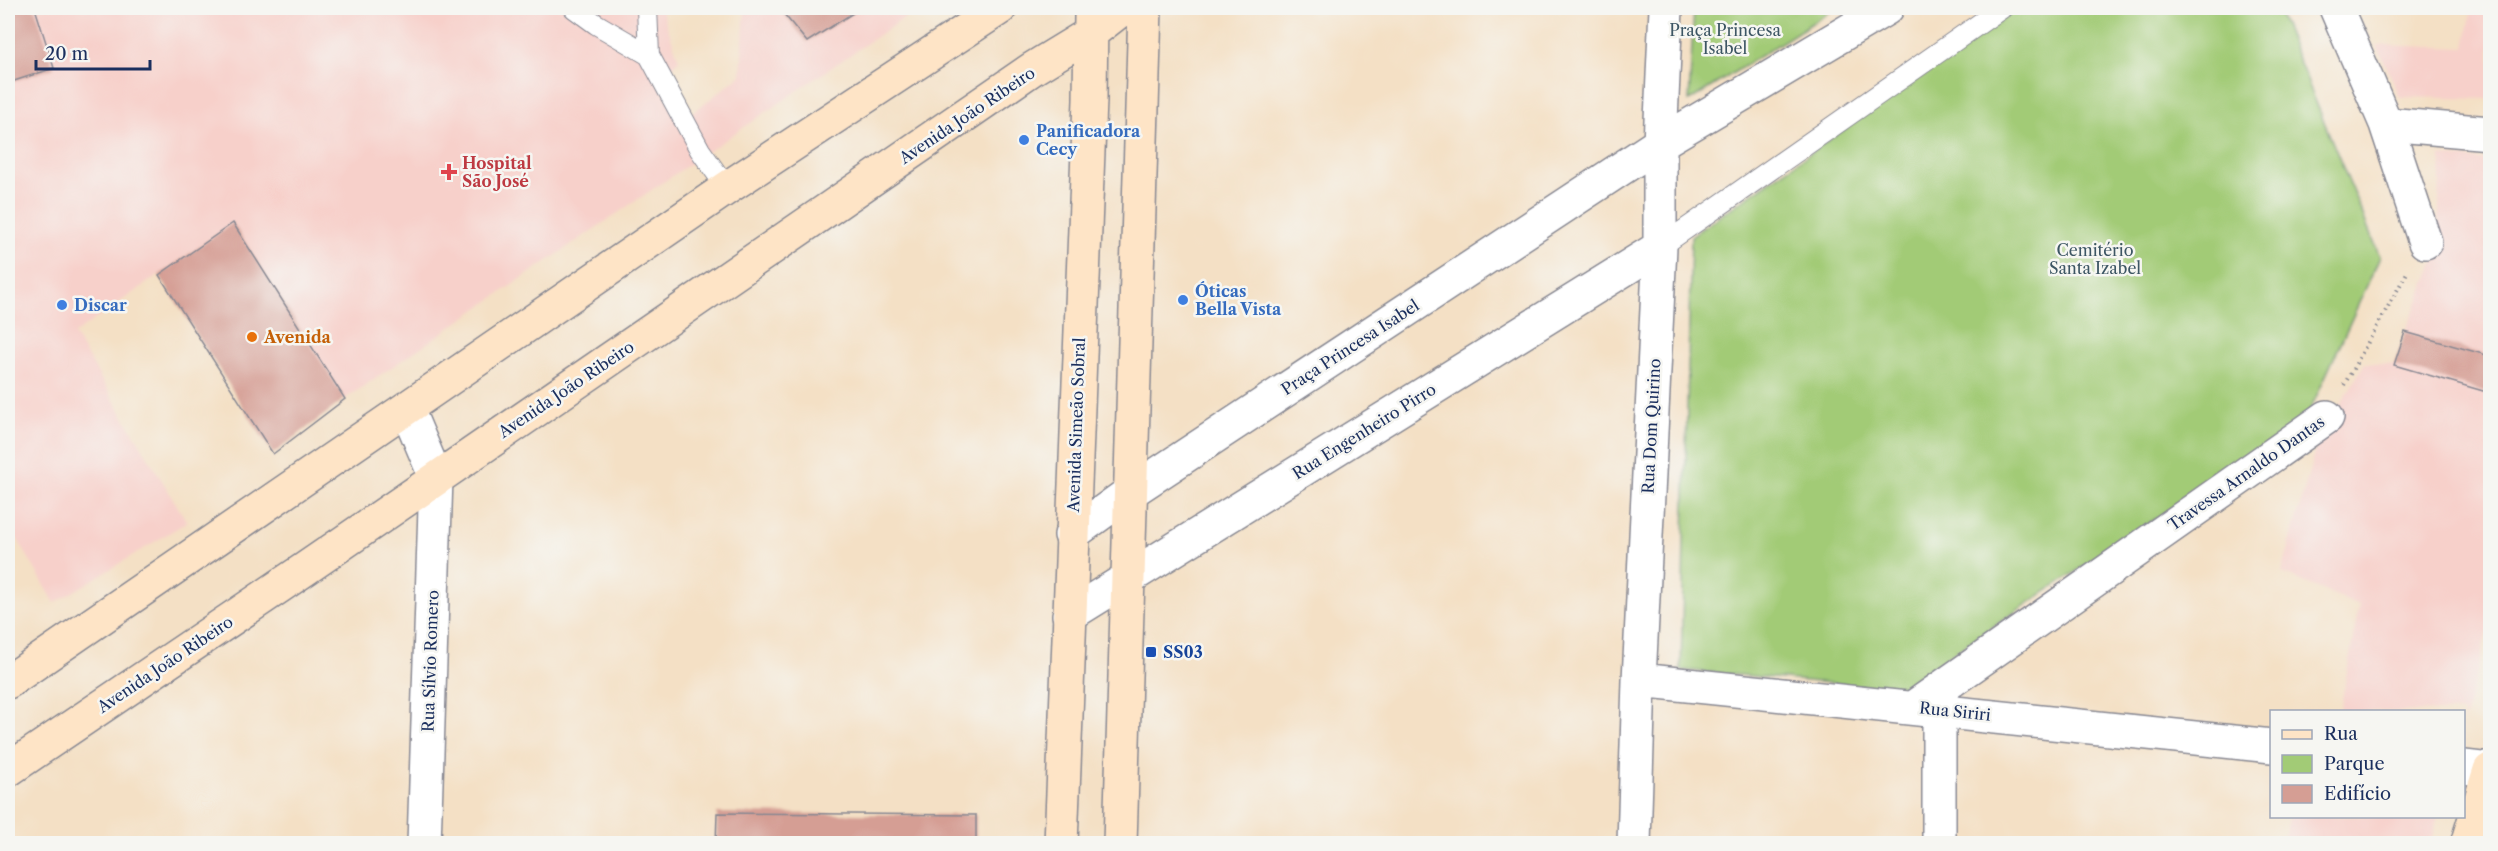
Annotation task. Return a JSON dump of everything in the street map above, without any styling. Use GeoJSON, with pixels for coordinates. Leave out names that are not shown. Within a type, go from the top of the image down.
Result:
{"type":"FeatureCollection","features":[{"type":"Feature","properties":{"kind":"main road"},"geometry":{"type":"LineString","coordinates":[[8,682],[728,188],[1000,8]]}},
{"type":"Feature","properties":{"kind":"main road","name":"Avenida João Ribeiro"},"geometry":{"type":"LineString","coordinates":[[8,770],[1032,69],[1091,20],[1124,8]]}},
{"type":"Feature","properties":{"kind":"main road"},"geometry":{"type":"LineString","coordinates":[[1120,843],[1145,8]]}},
{"type":"Feature","properties":{"kind":"main road","name":"Avenida Simeão Sobral"},"geometry":{"type":"LineString","coordinates":[[1061,843],[1091,20]]}},
{"type":"Feature","properties":{"kind":"main road"},"geometry":{"type":"LineString","coordinates":[[2467,843],[2490,770]]}},
{"type":"Feature","properties":{"kind":"street","name":"Rua Dom Quirino"},"geometry":{"type":"LineString","coordinates":[[1634,843],[1639,680],[1660,247],[1660,142],[1666,8]]}},
{"type":"Feature","properties":{"kind":"street"},"geometry":{"type":"LineString","coordinates":[[1660,142],[1887,8]]}},
{"type":"Feature","properties":{"kind":"street"},"geometry":{"type":"LineString","coordinates":[[2336,8],[2386,124],[2425,242]]}},
{"type":"Feature","properties":{"kind":"street"},"geometry":{"type":"LineString","coordinates":[[2386,124],[2490,133]]}},
{"type":"Feature","properties":{"kind":"street","name":"Praça Princesa Isabel"},"geometry":{"type":"LineString","coordinates":[[1071,535],[1129,493],[1660,142]]}},
{"type":"Feature","properties":{"kind":"street","name":"Rua Engenheiro Pirro"},"geometry":{"type":"LineString","coordinates":[[1069,615],[1660,247]]}},
{"type":"Feature","properties":{"kind":"street"},"geometry":{"type":"LineString","coordinates":[[407,409],[436,478]]}},
{"type":"Feature","properties":{"kind":"street","name":"Travessa Arnaldo Dantas"},"geometry":{"type":"LineString","coordinates":[[1926,708],[2326,417]]}},
{"type":"Feature","properties":{"kind":"street","name":"Rua Sílvio Romero"},"geometry":{"type":"LineString","coordinates":[[424,843],[436,478]]}},
{"type":"Feature","properties":{"kind":"street","name":"Rua Siriri"},"geometry":{"type":"LineString","coordinates":[[1639,680],[1926,708],[2270,746]]}},
{"type":"Feature","properties":{"kind":"street"},"geometry":{"type":"LineString","coordinates":[[1926,708],[1940,843]]}},
{"type":"Feature","properties":{"kind":"street"},"geometry":{"type":"LineString","coordinates":[[2465,767],[2490,770]]}},
{"type":"Feature","properties":{"kind":"lane"},"geometry":{"type":"LineString","coordinates":[[574,8],[596,24],[649,55]]}},
{"type":"Feature","properties":{"kind":"lane"},"geometry":{"type":"LineString","coordinates":[[646,8],[649,55],[700,150],[728,188]]}},
{"type":"Feature","properties":{"kind":"lane"},"geometry":{"type":"LineString","coordinates":[[1660,247],[2002,8]]}},
{"type":"Feature","properties":{"kind":"path","name":"Travessa Arnaldo Dantas"},"geometry":{"type":"LineString","coordinates":[[2326,417],[2425,242]]}},
{"type":"Feature","properties":{"kind":"shaded area","name":"Hospital São José"},"geometry":{"type":"Polygon","coordinates":[[[8,8],[661,8],[679,60],[658,83],[682,121],[741,75],[745,8],[779,8],[807,42],[861,8],[903,8],[907,16],[345,399],[233,223],[74,334],[187,522],[55,603],[8,523],[8,8]]]}},
{"type":"Feature","properties":{"kind":"shaded area"},"geometry":{"type":"Polygon","coordinates":[[[2472,8],[2490,8],[2490,99],[2400,97],[2377,45],[2465,48],[2472,8]]]}},
{"type":"Feature","properties":{"kind":"shaded area"},"geometry":{"type":"Polygon","coordinates":[[[2441,156],[2490,161],[2490,357],[2405,332],[2437,256],[2441,156]]]}},
{"type":"Feature","properties":{"kind":"shaded area"},"geometry":{"type":"Polygon","coordinates":[[[2365,363],[2394,365],[2490,393],[2490,620],[2465,719],[2465,710],[2340,710],[2359,605],[2282,573],[2316,446],[2365,363]]]}},
{"type":"Feature","properties":{"kind":"shaded area"},"geometry":{"type":"Polygon","coordinates":[[[2288,818],[2438,818],[2430,843],[2284,843],[2288,818]]]}},
{"type":"Feature","properties":{"kind":"green space","name":"Praça Princesa Isabel"},"geometry":{"type":"Polygon","coordinates":[[[1694,8],[1836,8],[1689,101],[1694,8]]]}},
{"type":"Feature","properties":{"kind":"green space","name":"Cemitério Santa Izabel"},"geometry":{"type":"Polygon","coordinates":[[[2019,8],[2277,8],[2380,257],[2306,419],[1899,689],[1681,670],[1691,236],[2019,8]]]}},
{"type":"Feature","properties":{"kind":"building"},"geometry":{"type":"Polygon","coordinates":[[[8,8],[35,8],[54,68],[8,83],[8,8]]]}},
{"type":"Feature","properties":{"kind":"building"},"geometry":{"type":"Polygon","coordinates":[[[779,8],[861,8],[807,42],[779,8]]]}},
{"type":"Feature","properties":{"kind":"building","name":"Avenida"},"geometry":{"type":"Polygon","coordinates":[[[233,223],[345,399],[273,454],[159,275],[233,223]]]}},
{"type":"Feature","properties":{"kind":"building"},"geometry":{"type":"Polygon","coordinates":[[[2405,332],[2490,356],[2490,393],[2394,365],[2405,332]]]}},
{"type":"Feature","properties":{"kind":"building"},"geometry":{"type":"Polygon","coordinates":[[[717,813],[976,815],[976,844],[716,844],[717,813]]]}},
{"type":"Feature","properties":{"kind":"place","name":"Panificadora Cecy"},"geometry":{"type":"Point","coordinates":[1024,140]}},
{"type":"Feature","properties":{"kind":"place","name":"Hospital São José"},"geometry":{"type":"Point","coordinates":[449,172]}},
{"type":"Feature","properties":{"kind":"place","name":"Óticas Bella Vista"},"geometry":{"type":"Point","coordinates":[1183,300]}},
{"type":"Feature","properties":{"kind":"place","name":"Discar"},"geometry":{"type":"Point","coordinates":[62,305]}},
{"type":"Feature","properties":{"kind":"place","name":"Avenida"},"geometry":{"type":"Point","coordinates":[252,337]}},
{"type":"Feature","properties":{"kind":"place","name":"SS03"},"geometry":{"type":"Point","coordinates":[1151,652]}}]}
